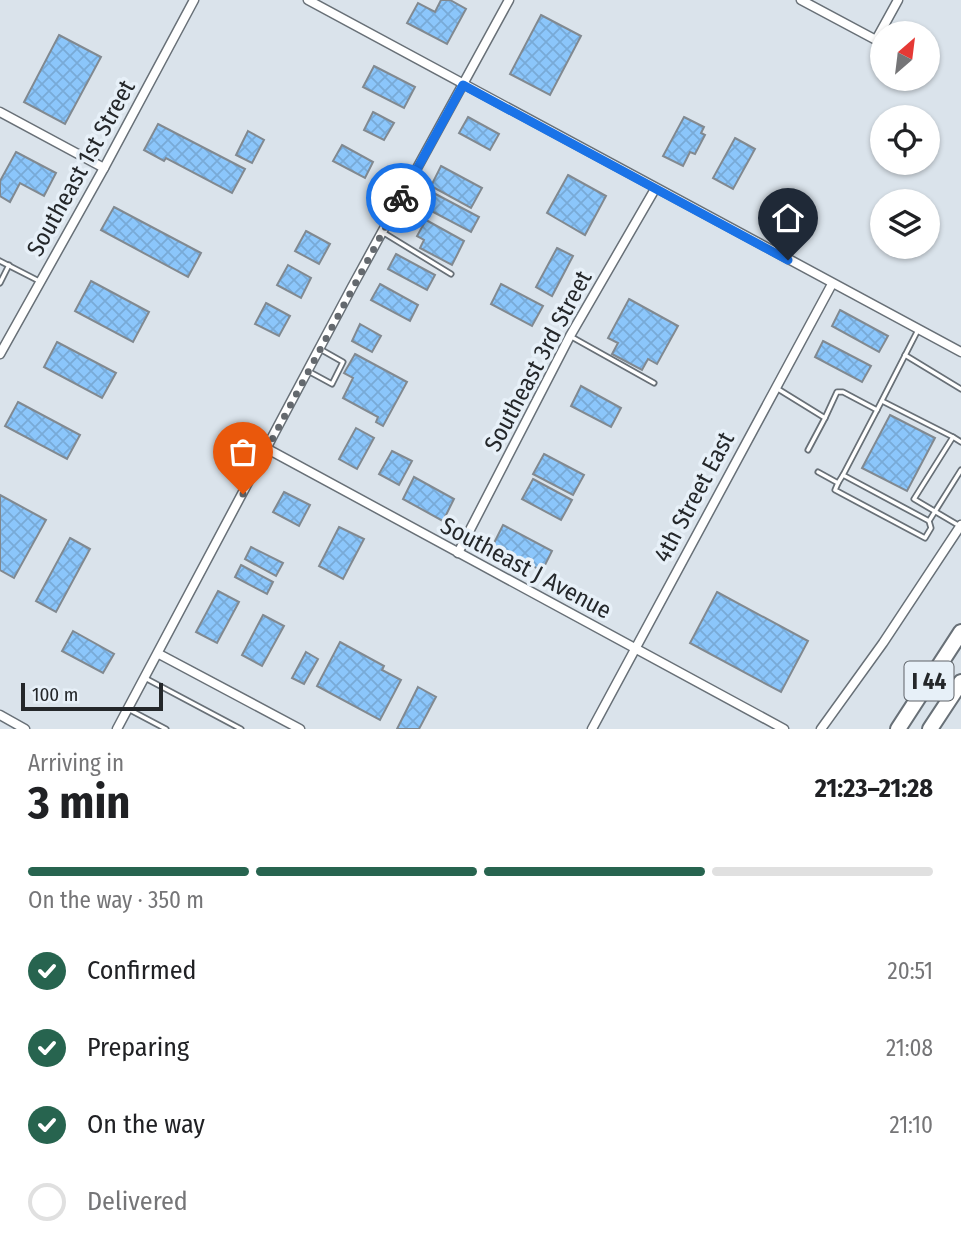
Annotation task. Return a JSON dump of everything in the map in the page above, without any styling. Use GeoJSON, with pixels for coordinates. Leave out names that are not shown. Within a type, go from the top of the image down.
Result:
{"type":"FeatureCollection","features":[{"type":"Feature","properties":{"kind":"highway","name":"I 44"},"geometry":{"type":"LineString","coordinates":[[898,729],[961,632]]}},
{"type":"Feature","properties":{"kind":"highway","name":"I 44"},"geometry":{"type":"LineString","coordinates":[[930,729],[961,685]]}},
{"type":"Feature","properties":{"kind":"highway"},"geometry":{"type":"LineString","coordinates":[[937,729],[961,685]]}},
{"type":"Feature","properties":{"kind":"street","name":"Southeast 1st Street"},"geometry":{"type":"LineString","coordinates":[[0,354],[194,0]]}},
{"type":"Feature","properties":{"kind":"street"},"geometry":{"type":"LineString","coordinates":[[308,0],[961,352]]}},
{"type":"Feature","properties":{"kind":"street"},"geometry":{"type":"LineString","coordinates":[[117,729],[509,0]]}},
{"type":"Feature","properties":{"kind":"street"},"geometry":{"type":"LineString","coordinates":[[801,0],[876,40],[898,0]]}},
{"type":"Feature","properties":{"kind":"street"},"geometry":{"type":"LineString","coordinates":[[0,111],[104,168]]}},
{"type":"Feature","properties":{"kind":"street","name":"Southeast 3rd Street"},"geometry":{"type":"LineString","coordinates":[[458,553],[570,336],[655,189]]}},
{"type":"Feature","properties":{"kind":"street","name":"4th Street East"},"geometry":{"type":"LineString","coordinates":[[592,729],[832,284]]}},
{"type":"Feature","properties":{"kind":"street","name":"Southeast J Avenue"},"geometry":{"type":"LineString","coordinates":[[251,440],[783,729]]}},
{"type":"Feature","properties":{"kind":"street"},"geometry":{"type":"LineString","coordinates":[[821,729],[883,643],[960,526]]}},
{"type":"Feature","properties":{"kind":"street"},"geometry":{"type":"LineString","coordinates":[[159,654],[300,729]]}},
{"type":"Feature","properties":{"kind":"street"},"geometry":{"type":"LineString","coordinates":[[0,715],[19,728]]}},
{"type":"Feature","properties":{"kind":"lane"},"geometry":{"type":"LineString","coordinates":[[382,232],[451,274]]}},
{"type":"Feature","properties":{"kind":"lane"},"geometry":{"type":"LineString","coordinates":[[0,261],[39,281]]}},
{"type":"Feature","properties":{"kind":"lane"},"geometry":{"type":"LineString","coordinates":[[0,284],[9,265]]}},
{"type":"Feature","properties":{"kind":"lane"},"geometry":{"type":"LineString","coordinates":[[843,475],[929,521],[931,528],[925,538],[835,490],[918,329]]}},
{"type":"Feature","properties":{"kind":"lane"},"geometry":{"type":"LineString","coordinates":[[570,336],[654,383]]}},
{"type":"Feature","properties":{"kind":"lane"},"geometry":{"type":"LineString","coordinates":[[308,371],[332,384],[343,362],[320,349]]}},
{"type":"Feature","properties":{"kind":"lane"},"geometry":{"type":"LineString","coordinates":[[905,355],[961,389]]}},
{"type":"Feature","properties":{"kind":"lane"},"geometry":{"type":"LineString","coordinates":[[775,388],[825,418]]}},
{"type":"Feature","properties":{"kind":"lane"},"geometry":{"type":"LineString","coordinates":[[808,450],[837,392],[843,392],[877,410]]}},
{"type":"Feature","properties":{"kind":"lane"},"geometry":{"type":"LineString","coordinates":[[882,401],[961,442]]}},
{"type":"Feature","properties":{"kind":"lane"},"geometry":{"type":"LineString","coordinates":[[953,437],[914,499],[960,526]]}},
{"type":"Feature","properties":{"kind":"lane"},"geometry":{"type":"LineString","coordinates":[[929,521],[961,470]]}},
{"type":"Feature","properties":{"kind":"lane"},"geometry":{"type":"LineString","coordinates":[[818,472],[838,483]]}},
{"type":"Feature","properties":{"kind":"lane"},"geometry":{"type":"LineString","coordinates":[[145,678],[241,729]]}},
{"type":"Feature","properties":{"kind":"lane"},"geometry":{"type":"LineString","coordinates":[[128,709],[166,729]]}},
{"type":"Feature","properties":{"kind":"building"},"geometry":{"type":"Polygon","coordinates":[[[441,0],[450,0],[466,9],[447,44],[407,23],[418,3],[435,12],[441,0]]]}},
{"type":"Feature","properties":{"kind":"building"},"geometry":{"type":"Polygon","coordinates":[[[541,15],[581,36],[550,95],[510,74],[541,15]]]}},
{"type":"Feature","properties":{"kind":"building"},"geometry":{"type":"Polygon","coordinates":[[[59,35],[101,57],[65,124],[24,102],[59,35]]]}},
{"type":"Feature","properties":{"kind":"building"},"geometry":{"type":"Polygon","coordinates":[[[374,66],[415,87],[404,108],[363,87],[374,66]]]}},
{"type":"Feature","properties":{"kind":"building"},"geometry":{"type":"Polygon","coordinates":[[[373,112],[394,123],[384,140],[364,130],[373,112]]]}},
{"type":"Feature","properties":{"kind":"building"},"geometry":{"type":"Polygon","coordinates":[[[468,117],[499,134],[490,150],[459,133],[468,117]]]}},
{"type":"Feature","properties":{"kind":"building"},"geometry":{"type":"Polygon","coordinates":[[[684,117],[704,127],[701,133],[705,135],[695,154],[690,152],[683,166],[663,156],[684,117]]]}},
{"type":"Feature","properties":{"kind":"building"},"geometry":{"type":"Polygon","coordinates":[[[158,124],[245,169],[232,193],[166,158],[164,161],[144,150],[158,124]]]}},
{"type":"Feature","properties":{"kind":"building"},"geometry":{"type":"Polygon","coordinates":[[[248,131],[264,140],[252,163],[236,155],[248,131]]]}},
{"type":"Feature","properties":{"kind":"building"},"geometry":{"type":"Polygon","coordinates":[[[735,138],[755,149],[733,189],[713,178],[735,138]]]}},
{"type":"Feature","properties":{"kind":"building"},"geometry":{"type":"Polygon","coordinates":[[[342,145],[373,162],[365,178],[333,161],[342,145]]]}},
{"type":"Feature","properties":{"kind":"building"},"geometry":{"type":"Polygon","coordinates":[[[16,152],[56,173],[44,196],[20,183],[10,202],[0,196],[0,181],[16,152]]]}},
{"type":"Feature","properties":{"kind":"building"},"geometry":{"type":"Polygon","coordinates":[[[441,166],[482,188],[471,208],[431,186],[441,166]]]}},
{"type":"Feature","properties":{"kind":"building"},"geometry":{"type":"Polygon","coordinates":[[[568,175],[606,196],[585,235],[547,213],[568,175]]]}},
{"type":"Feature","properties":{"kind":"building"},"geometry":{"type":"Polygon","coordinates":[[[428,190],[479,217],[471,232],[420,205],[428,190]]]}},
{"type":"Feature","properties":{"kind":"building"},"geometry":{"type":"Polygon","coordinates":[[[114,207],[201,253],[188,277],[101,230],[114,207]]]}},
{"type":"Feature","properties":{"kind":"building"},"geometry":{"type":"Polygon","coordinates":[[[426,220],[464,241],[452,265],[420,248],[424,240],[417,236],[426,220]]]}},
{"type":"Feature","properties":{"kind":"building"},"geometry":{"type":"Polygon","coordinates":[[[306,231],[330,244],[319,264],[295,251],[306,231]]]}},
{"type":"Feature","properties":{"kind":"building"},"geometry":{"type":"Polygon","coordinates":[[[557,248],[573,256],[552,296],[536,287],[557,248]]]}},
{"type":"Feature","properties":{"kind":"building"},"geometry":{"type":"Polygon","coordinates":[[[396,254],[435,275],[427,290],[388,269],[396,254]]]}},
{"type":"Feature","properties":{"kind":"building"},"geometry":{"type":"Polygon","coordinates":[[[288,265],[311,278],[301,298],[277,285],[288,265]]]}},
{"type":"Feature","properties":{"kind":"building"},"geometry":{"type":"Polygon","coordinates":[[[91,281],[149,312],[133,342],[75,311],[91,281]]]}},
{"type":"Feature","properties":{"kind":"building"},"geometry":{"type":"Polygon","coordinates":[[[380,284],[418,305],[410,321],[371,300],[380,284]]]}},
{"type":"Feature","properties":{"kind":"building"},"geometry":{"type":"Polygon","coordinates":[[[501,284],[543,306],[532,326],[491,304],[501,284]]]}},
{"type":"Feature","properties":{"kind":"building"},"geometry":{"type":"Polygon","coordinates":[[[629,299],[678,326],[657,364],[648,359],[642,370],[612,354],[618,343],[608,338],[629,299]]]}},
{"type":"Feature","properties":{"kind":"building"},"geometry":{"type":"Polygon","coordinates":[[[266,303],[290,316],[279,336],[255,324],[266,303]]]}},
{"type":"Feature","properties":{"kind":"building"},"geometry":{"type":"Polygon","coordinates":[[[840,310],[888,336],[879,352],[832,326],[840,310]]]}},
{"type":"Feature","properties":{"kind":"building"},"geometry":{"type":"Polygon","coordinates":[[[360,324],[381,336],[372,352],[352,341],[360,324]]]}},
{"type":"Feature","properties":{"kind":"building"},"geometry":{"type":"Polygon","coordinates":[[[823,341],[871,366],[862,382],[815,357],[823,341]]]}},
{"type":"Feature","properties":{"kind":"building"},"geometry":{"type":"Polygon","coordinates":[[[57,342],[116,373],[102,398],[44,367],[57,342]]]}},
{"type":"Feature","properties":{"kind":"building"},"geometry":{"type":"Polygon","coordinates":[[[355,354],[407,382],[383,426],[376,422],[378,417],[343,398],[353,378],[344,373],[355,354]]]}},
{"type":"Feature","properties":{"kind":"building"},"geometry":{"type":"Polygon","coordinates":[[[581,386],[621,408],[611,427],[571,406],[581,386]]]}},
{"type":"Feature","properties":{"kind":"building"},"geometry":{"type":"Polygon","coordinates":[[[18,402],[80,435],[67,459],[5,426],[18,402]]]}},
{"type":"Feature","properties":{"kind":"building"},"geometry":{"type":"Polygon","coordinates":[[[890,415],[935,438],[907,491],[862,468],[890,415]]]}},
{"type":"Feature","properties":{"kind":"building"},"geometry":{"type":"Polygon","coordinates":[[[356,428],[374,438],[357,469],[339,459],[356,428]]]}},
{"type":"Feature","properties":{"kind":"building"},"geometry":{"type":"Polygon","coordinates":[[[392,451],[412,461],[399,485],[379,474],[392,451]]]}},
{"type":"Feature","properties":{"kind":"building"},"geometry":{"type":"Polygon","coordinates":[[[544,454],[584,475],[573,495],[533,474],[544,454]]]}},
{"type":"Feature","properties":{"kind":"building"},"geometry":{"type":"Polygon","coordinates":[[[414,477],[454,499],[443,521],[403,499],[414,477]]]}},
{"type":"Feature","properties":{"kind":"building"},"geometry":{"type":"Polygon","coordinates":[[[533,479],[572,500],[561,520],[522,499],[533,479]]]}},
{"type":"Feature","properties":{"kind":"building"},"geometry":{"type":"Polygon","coordinates":[[[284,492],[310,505],[299,526],[273,512],[284,492]]]}},
{"type":"Feature","properties":{"kind":"building"},"geometry":{"type":"Polygon","coordinates":[[[0,495],[46,520],[14,578],[0,570],[0,495]]]}},
{"type":"Feature","properties":{"kind":"building"},"geometry":{"type":"Polygon","coordinates":[[[503,525],[552,551],[542,571],[493,545],[503,525]]]}},
{"type":"Feature","properties":{"kind":"building"},"geometry":{"type":"Polygon","coordinates":[[[339,527],[364,539],[343,579],[319,566],[339,527]]]}},
{"type":"Feature","properties":{"kind":"building"},"geometry":{"type":"Polygon","coordinates":[[[70,538],[90,549],[56,612],[36,601],[70,538]]]}},
{"type":"Feature","properties":{"kind":"building"},"geometry":{"type":"Polygon","coordinates":[[[251,547],[283,563],[276,576],[245,559],[251,547]]]}},
{"type":"Feature","properties":{"kind":"building"},"geometry":{"type":"Polygon","coordinates":[[[241,565],[273,582],[267,594],[235,577],[241,565]]]}},
{"type":"Feature","properties":{"kind":"building"},"geometry":{"type":"Polygon","coordinates":[[[218,591],[239,602],[217,643],[196,632],[218,591]]]}},
{"type":"Feature","properties":{"kind":"building"},"geometry":{"type":"Polygon","coordinates":[[[717,592],[808,641],[781,692],[690,643],[717,592]]]}},
{"type":"Feature","properties":{"kind":"building"},"geometry":{"type":"Polygon","coordinates":[[[263,615],[284,626],[262,666],[242,655],[263,615]]]}},
{"type":"Feature","properties":{"kind":"building"},"geometry":{"type":"Polygon","coordinates":[[[73,631],[114,654],[103,673],[62,651],[73,631]]]}},
{"type":"Feature","properties":{"kind":"building"},"geometry":{"type":"Polygon","coordinates":[[[340,642],[384,666],[382,670],[401,680],[380,720],[317,686],[340,642]]]}},
{"type":"Feature","properties":{"kind":"building"},"geometry":{"type":"Polygon","coordinates":[[[306,652],[318,659],[304,684],[292,678],[306,652]]]}},
{"type":"Feature","properties":{"kind":"building"},"geometry":{"type":"Polygon","coordinates":[[[418,687],[436,697],[419,729],[397,729],[418,687]]]}},
{"type":"Feature","properties":{"kind":"way so far"},"geometry":{"type":"LineString","coordinates":[[243,494],[401,198]]}},
{"type":"Feature","properties":{"kind":"route"},"geometry":{"type":"LineString","coordinates":[[401,198],[463,85],[788,260]]}}]}
